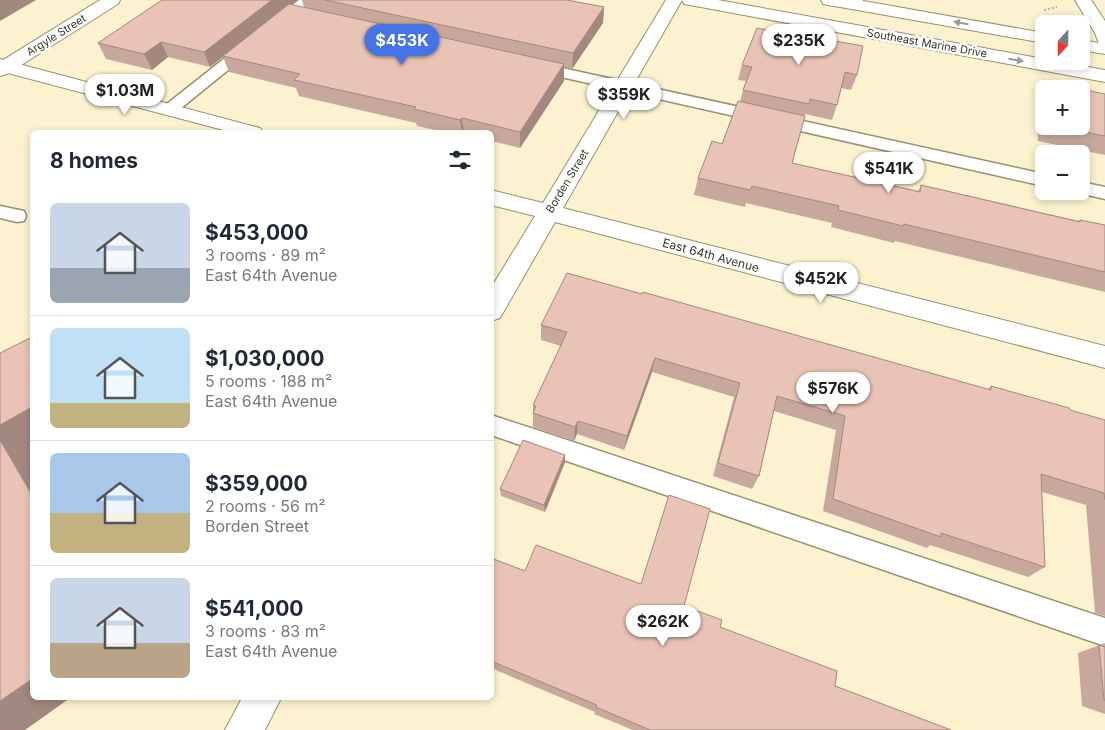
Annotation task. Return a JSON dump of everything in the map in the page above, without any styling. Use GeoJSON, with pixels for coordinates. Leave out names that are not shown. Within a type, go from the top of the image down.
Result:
{"type":"FeatureCollection","features":[{"type":"Feature","properties":{"kind":"main road","name":"Argyle Street"},"geometry":{"type":"LineString","coordinates":[[2,67],[112,0]]}},
{"type":"Feature","properties":{"kind":"main road","name":"Borden Street"},"geometry":{"type":"LineString","coordinates":[[494,306],[674,0]]}},
{"type":"Feature","properties":{"kind":"main road","name":"Southeast Marine Drive"},"geometry":{"type":"LineString","coordinates":[[690,0],[1105,76]]}},
{"type":"Feature","properties":{"kind":"main road"},"geometry":{"type":"LineString","coordinates":[[831,0],[855,0]]}},
{"type":"Feature","properties":{"kind":"main road"},"geometry":{"type":"LineString","coordinates":[[831,0],[1035,36]]}},
{"type":"Feature","properties":{"kind":"main road"},"geometry":{"type":"LineString","coordinates":[[1083,0],[1104,33],[1105,40]]}},
{"type":"Feature","properties":{"kind":"main road"},"geometry":{"type":"LineString","coordinates":[[1090,46],[1105,49]]}},
{"type":"Feature","properties":{"kind":"main road"},"geometry":{"type":"LineString","coordinates":[[2,67],[245,130]]}},
{"type":"Feature","properties":{"kind":"main road","name":"East 64th Avenue"},"geometry":{"type":"LineString","coordinates":[[494,198],[1105,357]]}},
{"type":"Feature","properties":{"kind":"lane"},"geometry":{"type":"LineString","coordinates":[[169,110],[307,0]]}},
{"type":"Feature","properties":{"kind":"lane"},"geometry":{"type":"LineString","coordinates":[[290,13],[310,18]]}},
{"type":"Feature","properties":{"kind":"lane"},"geometry":{"type":"LineString","coordinates":[[520,64],[1035,178]]}},
{"type":"Feature","properties":{"kind":"lane"},"geometry":{"type":"LineString","coordinates":[[1090,190],[1105,194]]}},
{"type":"Feature","properties":{"kind":"lane"},"geometry":{"type":"LineString","coordinates":[[494,425],[1105,632]]}},
{"type":"Feature","properties":{"kind":"building"},"geometry":{"type":"Polygon","coordinates":[[[162,0],[272,0],[204,52],[161,42],[144,54],[98,43],[162,0]]]}},
{"type":"Feature","properties":{"kind":"building"},"geometry":{"type":"Polygon","coordinates":[[[325,0],[567,0],[604,7],[573,53],[325,0]]]}},
{"type":"Feature","properties":{"kind":"building"},"geometry":{"type":"Polygon","coordinates":[[[289,4],[564,64],[520,132],[462,118],[460,120],[414,109],[416,107],[294,80],[300,74],[223,56],[289,4]]]}},
{"type":"Feature","properties":{"kind":"building"},"geometry":{"type":"Polygon","coordinates":[[[757,28],[863,46],[857,75],[845,72],[837,105],[810,99],[809,104],[743,90],[752,67],[742,65],[757,28]]]}},
{"type":"Feature","properties":{"kind":"building"},"geometry":{"type":"Polygon","coordinates":[[[1090,91],[1105,94],[1105,136],[1090,133],[1090,91]]]}},
{"type":"Feature","properties":{"kind":"building"},"geometry":{"type":"Polygon","coordinates":[[[738,101],[805,116],[792,163],[920,192],[921,185],[1080,222],[1080,220],[1105,225],[1105,272],[838,210],[839,206],[752,186],[750,190],[698,178],[712,141],[722,144],[738,101]]]}},
{"type":"Feature","properties":{"kind":"building"},"geometry":{"type":"Polygon","coordinates":[[[567,273],[642,294],[643,292],[991,390],[991,386],[1105,420],[1105,500],[1104,493],[1041,474],[1045,567],[941,533],[941,537],[833,499],[845,416],[777,396],[759,476],[718,463],[740,383],[655,358],[627,436],[578,421],[575,427],[533,413],[536,406],[533,405],[567,332],[541,325],[567,273]]]}},
{"type":"Feature","properties":{"kind":"building"},"geometry":{"type":"Polygon","coordinates":[[[30,338],[30,408],[0,425],[0,353],[30,338]]]}},
{"type":"Feature","properties":{"kind":"building"},"geometry":{"type":"Polygon","coordinates":[[[0,440],[30,492],[30,680],[0,701],[0,440]]]}},
{"type":"Feature","properties":{"kind":"building"},"geometry":{"type":"Polygon","coordinates":[[[523,440],[565,455],[544,505],[500,489],[523,440]]]}},
{"type":"Feature","properties":{"kind":"building"},"geometry":{"type":"Polygon","coordinates":[[[669,495],[710,509],[684,606],[722,620],[720,627],[837,671],[835,686],[951,730],[650,730],[596,707],[597,705],[494,662],[494,559],[525,571],[536,545],[641,584],[669,495]]]}},
{"type":"Feature","properties":{"kind":"building"},"geometry":{"type":"Polygon","coordinates":[[[1099,645],[1105,647],[1105,700],[1104,700],[1099,645]]]}}]}
